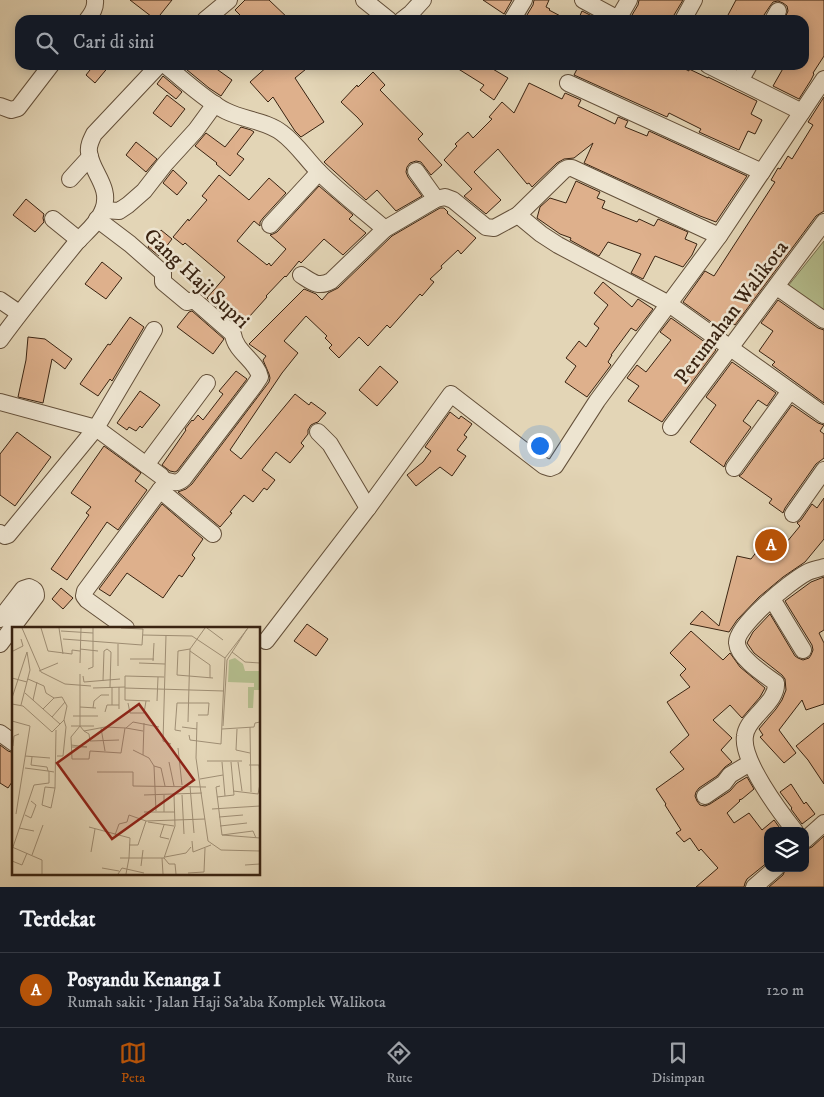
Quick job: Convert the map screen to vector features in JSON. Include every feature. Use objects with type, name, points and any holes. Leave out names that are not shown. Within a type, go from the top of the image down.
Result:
[{"type":"street","points":[[91,15],[96,6],[95,0]]},
{"type":"street","points":[[211,15],[230,0]]},
{"type":"street","points":[[364,0],[383,15]]},
{"type":"street","points":[[410,15],[423,0]]},
{"type":"street","points":[[515,15],[524,0]]},
{"type":"street","points":[[583,0],[611,15]]},
{"type":"street","points":[[621,15],[629,0]]},
{"type":"street","points":[[686,15],[694,0]]},
{"type":"street","points":[[0,106],[11,110],[18,108],[47,70]]},
{"type":"street","points":[[0,340],[100,215],[105,199],[104,191],[90,157],[90,141],[94,134],[154,70]]},
{"type":"street","points":[[171,70],[225,111],[270,126],[281,132],[294,143],[319,172],[385,229]]},
{"type":"street","points":[[718,70],[802,112]]},
{"type":"street","points":[[740,81],[746,70]]},
{"type":"street","points":[[266,641],[368,508],[451,394],[544,466],[550,468],[555,466],[596,401],[718,236],[824,79]]},
{"type":"street","points":[[568,82],[762,172]]},
{"type":"street","points":[[100,215],[119,211],[144,191],[165,164],[196,130],[215,104]]},
{"type":"street","points":[[70,179],[90,157]]},
{"type":"street","points":[[301,276],[321,285],[331,282],[385,229],[436,199],[445,197],[453,200],[486,227],[494,228],[518,215],[568,168],[572,168],[718,236]]},
{"type":"street","points":[[416,171],[436,199]]},
{"type":"street","points":[[270,225],[319,172]]},
{"type":"street","name":"Gang Haji Supri","points":[[100,215],[163,273],[163,282],[187,302],[194,300],[233,334],[236,342],[259,371],[260,377],[254,386],[184,478],[180,482],[162,485]]},
{"type":"street","points":[[518,215],[558,245],[669,304],[824,415]]},
{"type":"street","points":[[53,219],[79,240]]},
{"type":"street","name":"Perumahan Walikota","points":[[671,427],[824,222]]},
{"type":"street","points":[[777,287],[824,320]]},
{"type":"street","points":[[0,300],[19,314]]},
{"type":"street","points":[[0,533],[5,536],[8,535],[96,428],[154,330]]},
{"type":"street","points":[[146,465],[206,383]]},
{"type":"street","points":[[734,468],[790,391]]},
{"type":"street","points":[[0,402],[96,428],[161,476],[162,485],[213,534]]},
{"type":"street","points":[[318,432],[330,444],[368,508]]},
{"type":"street","points":[[793,514],[824,470]]},
{"type":"street","points":[[125,627],[87,600],[84,596],[84,591],[162,485]]},
{"type":"street","points":[[792,827],[779,811],[750,763],[744,742],[747,727],[773,696],[777,687],[776,683],[748,661],[738,650],[736,642],[742,628],[772,599],[806,573],[824,566]]},
{"type":"street","points":[[0,619],[24,589],[29,587],[34,589],[36,596],[13,627]]},
{"type":"street","points":[[772,599],[803,650]]},
{"type":"street","points":[[0,644],[12,628]]},
{"type":"street","points":[[0,733],[12,742]]},
{"type":"street","points":[[705,796],[724,783],[730,775],[750,763]]},
{"type":"street","points":[[809,836],[824,823]]},
{"type":"street","points":[[754,887],[771,872]]},
{"type":"green space","points":[[824,241],[824,312],[788,286]]},
{"type":"building","points":[[130,0],[172,0],[160,15],[150,15]]},
{"type":"building","points":[[245,0],[269,0],[285,15],[240,15],[235,10]]},
{"type":"building","points":[[483,0],[512,0],[504,14]]},
{"type":"building","points":[[534,0],[549,0],[546,7],[558,15],[527,15]]},
{"type":"building","points":[[639,0],[683,0],[674,15],[632,15]]},
{"type":"building","points":[[736,0],[824,0],[824,56],[799,99],[773,86],[782,70],[809,70],[809,15],[786,15],[787,6],[778,1],[773,2],[764,15],[728,15]]},
{"type":"building","points":[[582,11],[590,15],[580,15]]},
{"type":"building","points":[[90,70],[106,70],[95,83],[86,75]]},
{"type":"building","points":[[187,70],[218,70],[232,80],[221,96]]},
{"type":"building","points":[[263,70],[305,70],[295,78],[324,122],[301,137],[273,97],[268,102],[250,82]]},
{"type":"building","points":[[460,70],[494,70],[508,78],[494,100],[480,90],[484,85]]},
{"type":"building","points":[[576,70],[691,70],[757,101],[751,114],[762,120],[755,134],[748,131],[739,150],[699,132],[701,129],[669,113],[667,117],[574,75]]},
{"type":"building","points":[[373,72],[385,85],[380,90],[423,134],[418,139],[442,165],[431,175],[421,162],[410,163],[406,172],[422,196],[396,211],[377,190],[366,200],[324,162],[363,124],[341,102]]},
{"type":"building","points":[[163,76],[182,92],[176,99],[157,84]]},
{"type":"building","points":[[529,83],[562,99],[565,93],[581,100],[578,106],[615,124],[618,117],[628,121],[625,127],[647,136],[649,131],[747,176],[716,222],[584,163],[593,143],[574,158],[564,159],[557,163],[532,187],[529,183],[527,184],[498,149],[474,172],[501,200],[486,214],[464,196],[472,189],[444,160],[457,146],[455,144],[468,132],[473,138],[492,119],[489,117],[502,102],[514,113]]},
{"type":"building","points":[[167,95],[185,109],[171,127],[153,113]]},
{"type":"building","points":[[824,97],[824,211],[816,216],[735,325],[731,322],[724,331],[683,302],[705,271],[714,276],[775,182],[771,180],[778,168],[780,169],[788,156],[792,159],[813,125],[808,122]]},
{"type":"building","points":[[241,127],[254,132],[237,154],[244,159],[230,176],[195,146],[206,133],[225,147]]},
{"type":"building","points":[[136,142],[157,159],[146,172],[126,155]]},
{"type":"building","points":[[173,170],[187,183],[177,195],[163,183]]},
{"type":"building","points":[[219,175],[249,200],[269,178],[286,193],[263,218],[260,226],[254,221],[237,241],[267,265],[269,263],[271,266],[286,249],[270,235],[277,232],[319,186],[353,215],[349,219],[366,233],[343,255],[324,239],[301,263],[299,261],[240,327],[207,298],[225,277],[185,243],[183,245],[173,237],[207,200],[202,196]]},
{"type":"building","points":[[576,181],[600,192],[597,198],[605,201],[602,208],[637,222],[639,219],[654,226],[658,219],[688,232],[685,239],[697,244],[692,255],[683,267],[655,256],[643,279],[631,273],[641,254],[608,242],[599,256],[570,240],[571,238],[560,234],[537,218],[540,207],[550,198],[566,203]]},
{"type":"building","points":[[26,199],[44,214],[44,222],[35,232],[13,215]]},
{"type":"building","points":[[440,208],[444,208],[447,213],[476,238],[461,254],[458,250],[441,266],[442,268],[430,279],[434,282],[422,296],[420,294],[390,328],[387,325],[368,346],[359,337],[339,358],[329,348],[332,345],[325,338],[327,336],[306,316],[284,341],[298,353],[282,373],[230,450],[241,459],[295,394],[309,405],[311,402],[326,413],[318,422],[311,425],[308,434],[301,443],[304,446],[290,463],[276,452],[262,470],[275,480],[267,490],[264,488],[253,502],[244,495],[220,527],[178,492],[192,484],[269,382],[269,374],[263,360],[266,356],[249,344],[304,289],[316,294],[322,300],[328,293],[338,288],[392,236]]},
{"type":"building","points":[[161,230],[172,239],[159,256],[148,247]]},
{"type":"building","points":[[102,262],[122,278],[106,299],[85,284]]},
{"type":"building","points":[[603,282],[632,307],[638,299],[653,309],[636,331],[631,328],[611,355],[608,362],[611,365],[587,397],[565,382],[576,366],[566,358],[579,341],[586,347],[599,328],[594,324],[608,305],[594,293]]},
{"type":"building","points":[[778,300],[818,328],[824,330],[824,403],[772,365],[775,362],[759,351],[773,331],[761,323]]},
{"type":"building","points":[[192,311],[224,339],[213,354],[177,327],[189,312]]},
{"type":"building","points":[[130,317],[144,327],[112,381],[110,379],[98,396],[80,384]]},
{"type":"building","points":[[671,318],[716,350],[662,422],[628,401],[639,386],[627,378],[637,365],[646,372],[671,340],[660,332]]},
{"type":"building","points":[[28,337],[45,339],[72,359],[65,369],[52,359],[43,403],[18,397],[26,360]]},
{"type":"building","points":[[732,362],[776,393],[767,406],[758,400],[743,421],[751,427],[724,467],[690,442],[716,405],[706,397]]},
{"type":"building","points":[[380,366],[398,382],[377,406],[359,390]]},
{"type":"building","points":[[236,371],[247,379],[177,471],[170,471],[162,465],[185,429],[198,415],[203,420],[223,394],[219,391]]},
{"type":"building","points":[[140,391],[160,405],[142,428],[140,426],[136,431],[129,427],[127,430],[117,423]]},
{"type":"building","points":[[792,405],[824,425],[820,431],[824,434],[824,458],[816,464],[783,513],[769,503],[772,499],[739,476]]},
{"type":"building","points":[[450,412],[459,419],[461,416],[472,424],[464,435],[467,437],[457,450],[466,456],[452,476],[440,467],[416,486],[407,475],[423,462],[431,451],[425,447]]},
{"type":"building","points":[[17,432],[51,457],[15,506],[0,495],[0,454]]},
{"type":"building","points":[[104,446],[141,473],[135,481],[147,490],[118,530],[107,522],[67,580],[51,569],[89,515],[86,513],[91,507],[71,493]]},
{"type":"building","points":[[824,498],[824,539],[805,562],[759,597],[737,620],[729,632],[690,624],[702,611],[719,626],[737,556],[751,559],[772,532],[786,543],[800,526],[797,523],[812,504],[817,508]]},
{"type":"building","points":[[162,504],[203,539],[192,555],[195,558],[182,577],[179,575],[163,598],[127,573],[110,596],[99,589]]},
{"type":"building","points":[[824,577],[824,630],[819,633],[824,643],[824,704],[806,710],[802,700],[779,730],[796,753],[784,763],[760,737],[763,735],[759,729],[782,700],[786,690],[785,679],[754,653],[747,643],[753,632],[770,614],[795,656],[803,660],[809,658],[813,650],[812,645],[785,601],[811,582]]},
{"type":"building","points":[[61,588],[73,598],[63,609],[52,599]]},
{"type":"building","points":[[307,624],[328,639],[316,656],[294,641]]},
{"type":"building","points":[[691,631],[723,660],[730,653],[740,667],[765,688],[760,697],[742,718],[730,705],[713,720],[732,738],[721,750],[732,762],[717,776],[699,788],[695,796],[700,805],[705,806],[730,791],[737,783],[747,777],[754,789],[739,800],[727,813],[734,823],[749,813],[762,830],[764,828],[764,865],[747,879],[744,887],[696,887],[718,868],[701,849],[699,851],[690,838],[684,842],[676,833],[681,830],[656,789],[684,769],[670,752],[689,735],[667,702],[690,687],[680,675],[686,669],[670,653]]},
{"type":"building","points":[[824,723],[824,784],[796,746]]},
{"type":"building","points":[[0,745],[12,752],[12,782],[8,788],[0,783]]},
{"type":"building","points":[[791,784],[804,804],[806,802],[815,814],[802,824],[780,792]]},
{"type":"building","points":[[774,820],[779,827],[766,827]]},
{"type":"building","points":[[824,836],[824,887],[769,887],[784,872],[809,872],[809,848]]},
{"type":"place","name":"Posyandu Kenanga I","points":[[771,545]]}]
